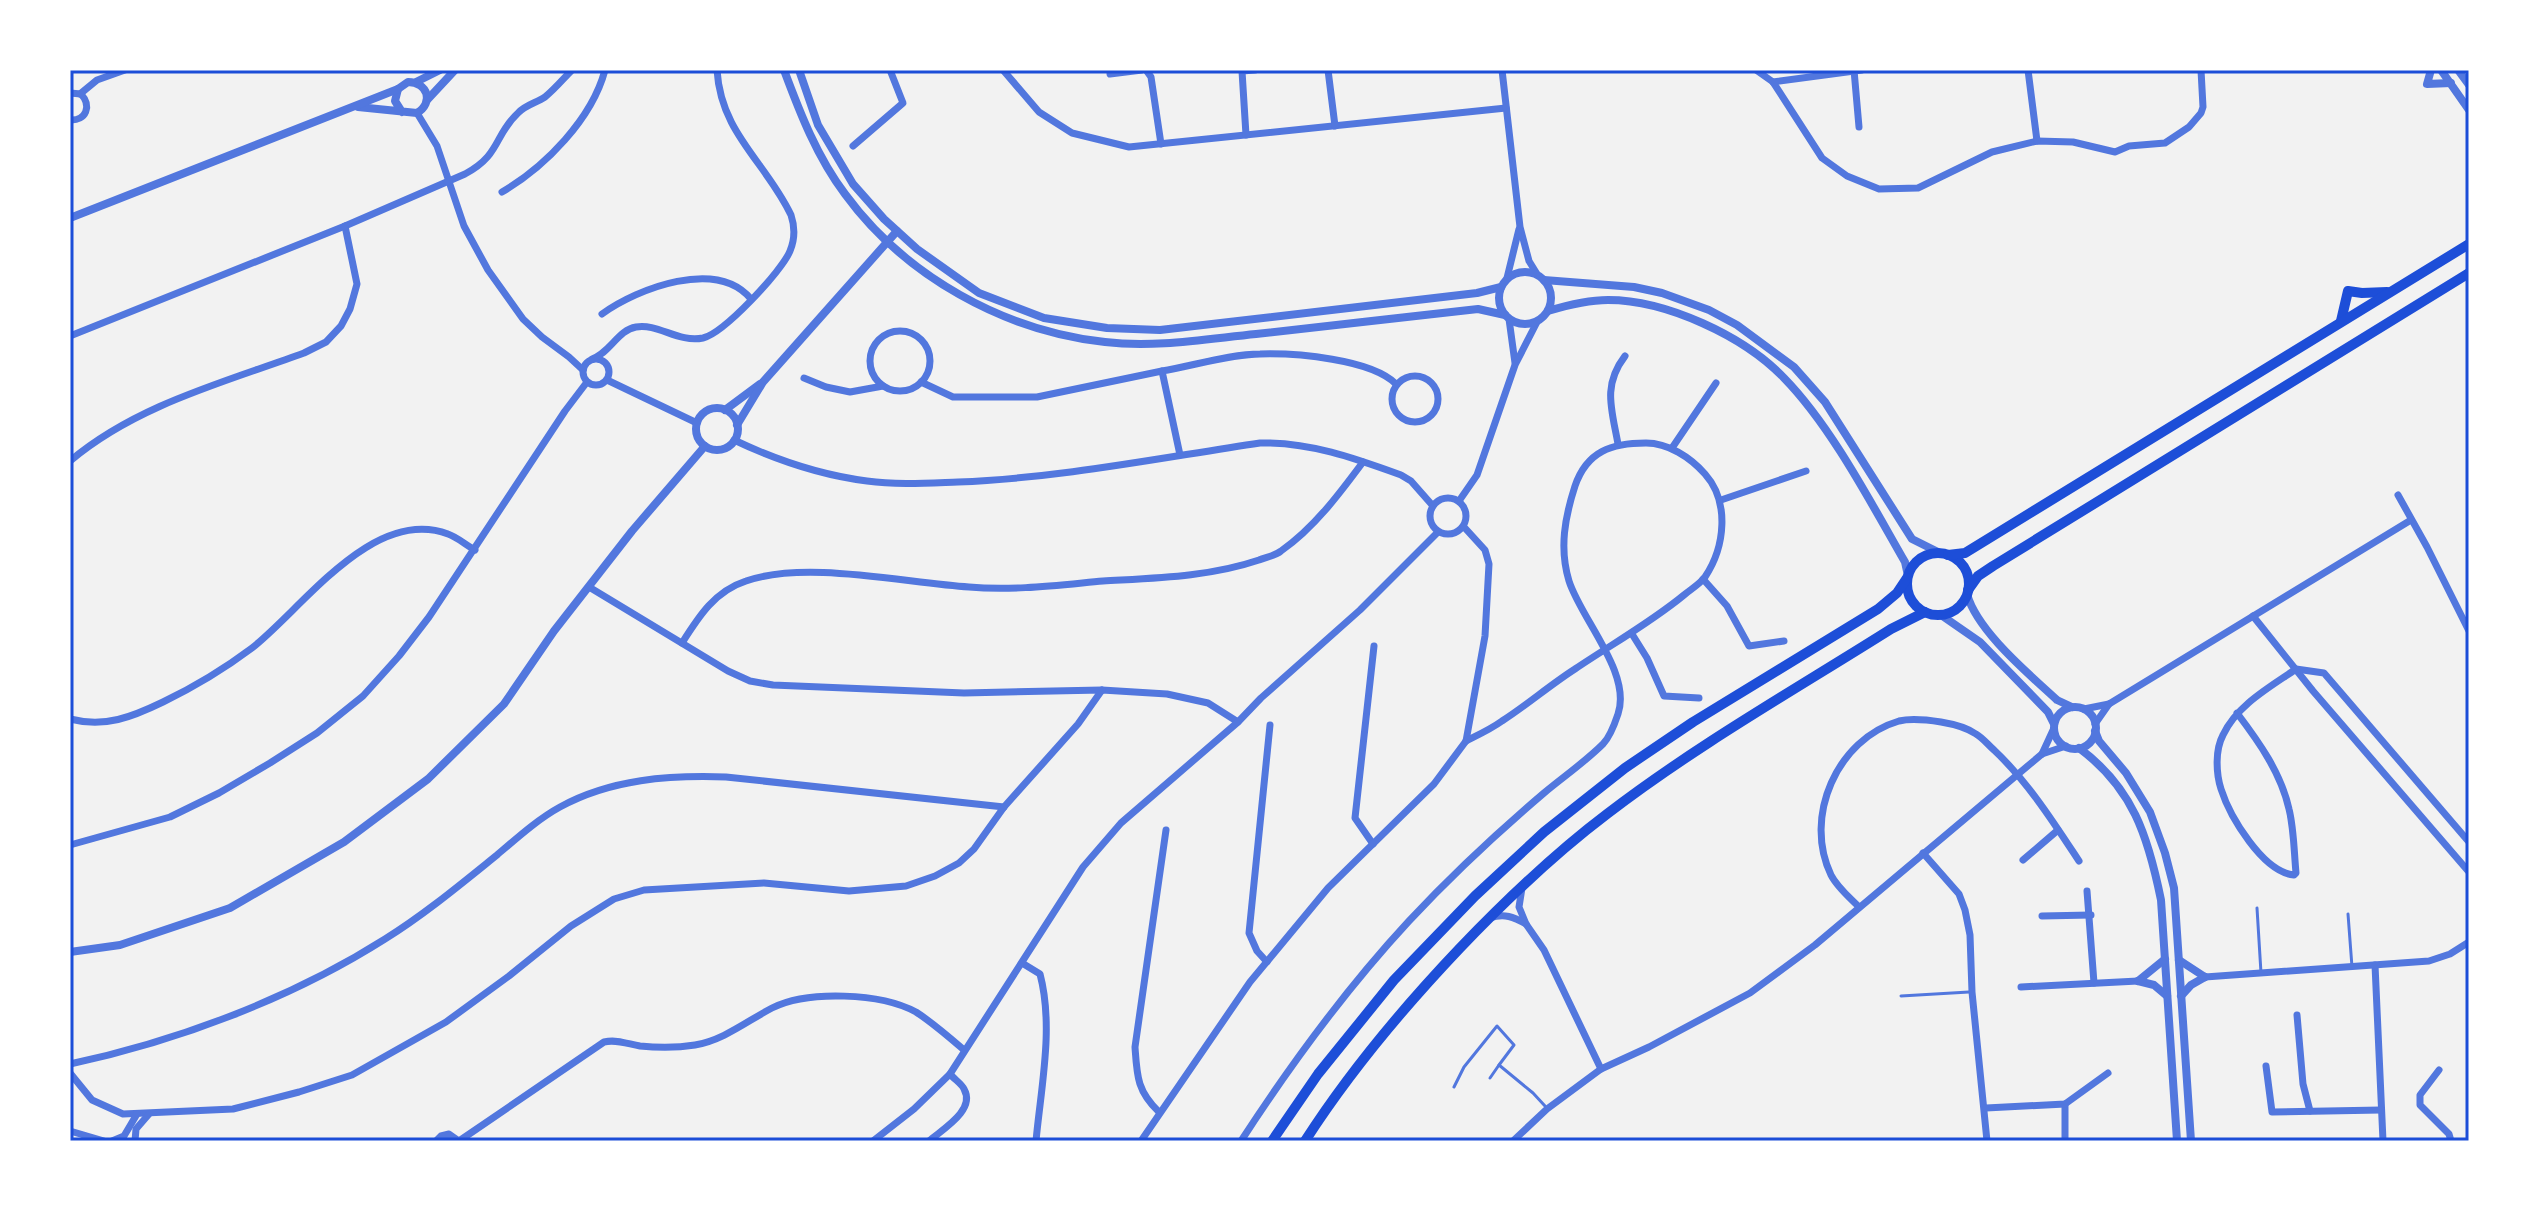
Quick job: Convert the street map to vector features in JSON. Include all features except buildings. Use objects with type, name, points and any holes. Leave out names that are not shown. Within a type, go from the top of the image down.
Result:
[{"type":"main road","points":[[1272,1141],[1318,1074],[1394,980],[1475,896],[1544,832],[1613,776],[1878,609],[1897,593],[1918,560],[1925,556],[1965,553],[2469,244]]},
{"type":"main road","points":[[1908,577],[1910,597],[1925,612],[1941,615],[1959,606],[1978,576],[1993,566],[2469,273]]},
{"type":"main road","points":[[2341,321],[2348,291],[2389,292]]},
{"type":"main road","points":[[1944,554],[1965,569],[1968,592]]},
{"type":"main road","points":[[1305,1141],[1379,1038],[1413,997],[1562,849],[1683,760],[1891,629],[1925,612]]},
{"type":"street","points":[[80,94],[97,80],[125,70]]},
{"type":"street","points":[[70,218],[440,70]]},
{"type":"street","points":[[355,106],[417,113],[455,70]]},
{"type":"street","points":[[70,336],[449,182],[482,164],[492,154],[515,115],[545,97],[572,70]]},
{"type":"street","points":[[502,192],[530,174],[559,147],[587,107],[605,70]]},
{"type":"street","points":[[583,370],[625,332],[637,327],[681,338],[707,337],[724,327],[788,256],[794,229],[788,208],[730,122],[721,98],[717,70]]},
{"type":"street","points":[[784,70],[807,130],[843,192],[873,230],[973,303],[1039,330],[1104,342],[1158,344],[1478,309],[1523,324],[1537,322]]},
{"type":"street","points":[[799,70],[818,125],[853,184],[897,231],[979,293],[1044,318],[1120,329],[1160,330],[1477,293],[1501,287]]},
{"type":"street","points":[[853,146],[903,103],[890,70]]},
{"type":"street","points":[[1003,70],[1039,112],[1072,133],[1129,147],[1506,108]]},
{"type":"street","points":[[1110,74],[1144,70],[1151,77],[1161,144]]},
{"type":"street","points":[[1246,135],[1242,71],[1255,70]]},
{"type":"street","points":[[1328,70],[1335,126]]},
{"type":"street","points":[[1502,70],[1520,227],[1529,261],[1551,295],[1548,311]]},
{"type":"street","points":[[1756,70],[1773,82],[1822,158],[1847,176],[1879,189],[1918,188],[1992,152],[2037,141],[2073,142],[2115,152],[2129,146],[2165,143],[2193,124],[2203,107],[2201,70]]},
{"type":"street","points":[[1854,70],[1859,127]]},
{"type":"street","points":[[1773,82],[1862,70]]},
{"type":"street","points":[[2028,70],[2037,141]]},
{"type":"street","points":[[2431,70],[2427,84],[2451,83]]},
{"type":"street","points":[[2441,70],[2469,110]]},
{"type":"street","points":[[2461,71],[2469,85]]},
{"type":"street","points":[[416,82],[424,88],[427,100]]},
{"type":"street","points":[[398,89],[395,101],[402,112]]},
{"type":"street","points":[[70,93],[80,94],[88,107],[80,119],[70,120]]},
{"type":"street","points":[[417,113],[437,146],[464,226],[504,294],[542,337],[583,370],[587,382],[597,386],[607,380],[614,344]]},
{"type":"street","points":[[70,461],[116,427],[150,411],[326,342],[341,326],[357,284],[345,226]]},
{"type":"street","points":[[1515,365],[1507,317],[1499,302],[1520,227]]},
{"type":"street","points":[[737,425],[733,416],[725,410],[710,409],[702,414],[697,423],[697,436],[705,446],[714,449],[724,448],[734,440],[737,425],[763,382],[897,231]]},
{"type":"street","points":[[1507,278],[1524,271],[1540,277],[1634,287],[1662,293],[1709,310],[1737,325],[1794,367],[1815,390],[1912,539],[1944,554]]},
{"type":"street","points":[[602,314],[636,295],[672,282],[689,280],[726,282],[751,299]]},
{"type":"street","points":[[1459,501],[1477,475],[1515,365],[1537,322],[1548,311],[1572,304],[1610,300],[1658,308],[1701,323],[1728,337],[1783,376],[1815,413],[1898,549],[1908,577]]},
{"type":"street","points":[[804,378],[850,392],[883,386],[902,391],[921,382],[929,368],[929,355],[917,336],[894,331],[875,344],[870,367],[883,386]]},
{"type":"street","points":[[921,382],[953,397],[1037,397],[1258,354],[1334,359],[1386,374],[1396,384]]},
{"type":"street","points":[[1618,444],[1609,393],[1616,368],[1625,356]]},
{"type":"street","points":[[569,357],[603,360],[609,368]]},
{"type":"street","points":[[1162,371],[1180,455]]},
{"type":"street","points":[[1412,375],[1429,380],[1437,394],[1435,410],[1421,421],[1403,419],[1392,403],[1396,384],[1412,375]]},
{"type":"street","points":[[607,380],[697,423]]},
{"type":"street","points":[[70,845],[170,817],[270,763],[317,733],[363,696],[429,617],[587,382]]},
{"type":"street","points":[[725,410],[763,382]]},
{"type":"street","points":[[1672,448],[1716,383]]},
{"type":"street","points":[[734,440],[812,470],[866,481],[902,484],[1046,477],[1260,443],[1289,442],[1401,475],[1411,481],[1433,506]]},
{"type":"street","points":[[1141,1141],[1267,962],[1328,888],[1434,784],[1466,741],[1499,724],[1568,673],[1604,651],[1632,634],[1703,579],[1716,556],[1721,500],[1705,473],[1672,448],[1651,443],[1618,444],[1598,453],[1586,464],[1577,480],[1565,520],[1569,582],[1604,651],[1620,683],[1620,710],[1606,742],[1470,861],[1366,967],[1293,1064],[1241,1141]]},
{"type":"street","points":[[70,952],[120,945],[230,908],[344,842],[428,779],[504,704],[554,631],[632,531],[705,446]]},
{"type":"street","points":[[682,643],[709,604],[743,581],[771,573],[827,573],[973,588],[1149,578],[1232,569],[1280,553],[1338,496],[1363,462]]},
{"type":"street","points":[[1721,500],[1806,471]]},
{"type":"street","points":[[2398,495],[2469,631]]},
{"type":"street","points":[[1448,498],[1459,501],[1466,510],[1464,527],[1455,534],[1438,532],[1430,517],[1433,506],[1448,498]]},
{"type":"street","points":[[1968,592],[1971,610],[1990,633],[2057,700],[2084,709],[2109,704],[2411,520]]},
{"type":"street","points":[[1464,527],[1485,550],[1489,564],[1485,636],[1466,741]]},
{"type":"street","points":[[70,719],[88,724],[115,721],[146,711],[197,685],[253,647],[354,555],[376,542],[401,532],[427,530],[449,534],[475,550]]},
{"type":"street","points":[[873,1141],[914,1109],[950,1074],[1083,867],[1121,823],[1238,722],[1360,610],[1438,532]]},
{"type":"street","points":[[1703,579],[1727,606],[1749,646],[1784,641]]},
{"type":"street","points":[[589,587],[728,671],[750,681],[773,685],[964,693],[1102,690],[1167,694],[1208,703],[1238,722]]},
{"type":"street","points":[[1941,615],[1980,642],[2048,712],[2056,737],[2066,746]]},
{"type":"street","points":[[2253,616],[2469,872]]},
{"type":"street","points":[[1632,634],[1664,696],[1699,698]]},
{"type":"street","points":[[1373,844],[1355,818],[1374,646]]},
{"type":"street","points":[[2237,713],[2265,751],[2290,810],[2296,873],[2278,871],[2265,862],[2233,816],[2221,788],[2218,749],[2221,737],[2237,713],[2296,669],[2324,673],[2469,842]]},
{"type":"street","points":[[70,1073],[92,1100],[123,1114],[233,1109],[352,1075],[446,1022],[571,926],[614,899],[644,890],[764,883],[849,891],[906,886],[935,876],[959,863],[974,849],[1004,807],[1078,724],[1102,690]]},
{"type":"street","points":[[2079,748],[2090,742],[2109,704]]},
{"type":"street","points":[[2042,754],[2060,713],[2072,707]]},
{"type":"street","points":[[2084,709],[2089,713],[2099,741],[2126,773],[2150,812],[2174,888],[2191,1141]]},
{"type":"street","points":[[1859,907],[1830,873],[1822,842],[1822,808],[1826,792],[1845,759],[1876,730],[1902,720],[1953,724],[1976,734],[2018,775],[2079,861]]},
{"type":"street","points":[[1267,962],[1257,951],[1249,933],[1270,725]]},
{"type":"street","points":[[1513,1141],[1547,1109],[1601,1069],[1750,993],[1815,945],[2042,754],[2066,746],[2079,748],[2109,773],[2144,833],[2161,900],[2177,1141]]},
{"type":"street","points":[[70,1064],[130,1051],[305,983],[385,939],[560,807],[615,785],[686,775],[747,778],[1004,807]]},
{"type":"street","points":[[1159,1112],[1149,1103],[1137,1083],[1135,1047],[1166,830]]},
{"type":"street","points":[[2023,860],[2058,830]]},
{"type":"street","points":[[1923,853],[1959,894],[1965,910],[1970,935],[1972,992],[1987,1141]]},
{"type":"street","points":[[1522,886],[1518,900],[1526,924],[1544,950],[1601,1069]]},
{"type":"street","points":[[2087,891],[2094,983]]},
{"type":"street","points":[[2042,916],[2091,915]]},
{"type":"street","points":[[1490,918],[1511,916],[1526,924]]},
{"type":"street","points":[[2181,996],[2191,985],[2205,977],[2429,961],[2450,954],[2469,942]]},
{"type":"street","points":[[2138,981],[2165,959]]},
{"type":"street","points":[[2179,960],[2205,977]]},
{"type":"street","points":[[1022,963],[1040,974],[1046,995],[1047,1018],[1036,1141]]},
{"type":"street","points":[[2375,965],[2383,1141]]},
{"type":"street","points":[[2021,987],[2138,981],[2154,985],[2167,996]]},
{"type":"street","points":[[436,1141],[449,1134],[459,1141],[604,1042],[612,1040],[637,1046],[671,1048],[699,1045],[794,999],[866,998],[892,1002],[915,1012],[964,1050]]},
{"type":"street","points":[[2297,1015],[2303,1084],[2310,1111]]},
{"type":"street","points":[[2266,1066],[2272,1112],[2381,1110]]},
{"type":"street","points":[[2439,1070],[2420,1095],[2420,1105],[2449,1134],[2451,1141]]},
{"type":"street","points":[[1986,1108],[2065,1104],[2108,1073]]},
{"type":"street","points":[[929,1141],[963,1112],[968,1102],[964,1089],[950,1074]]},
{"type":"street","points":[[2065,1104],[2065,1141]]},
{"type":"street","points":[[112,1141],[124,1136],[137,1114]]},
{"type":"street","points":[[135,1141],[136,1129],[149,1114]]},
{"type":"street","points":[[70,1131],[104,1141]]},
{"type":"lane","points":[[2257,908],[2261,973]]},
{"type":"lane","points":[[2348,914],[2352,967]]},
{"type":"lane","points":[[1901,996],[1972,992]]},
{"type":"lane","points":[[1454,1087],[1464,1067],[1497,1026],[1514,1045],[1490,1078]]},
{"type":"lane","points":[[1499,1065],[1547,1109]]}]
